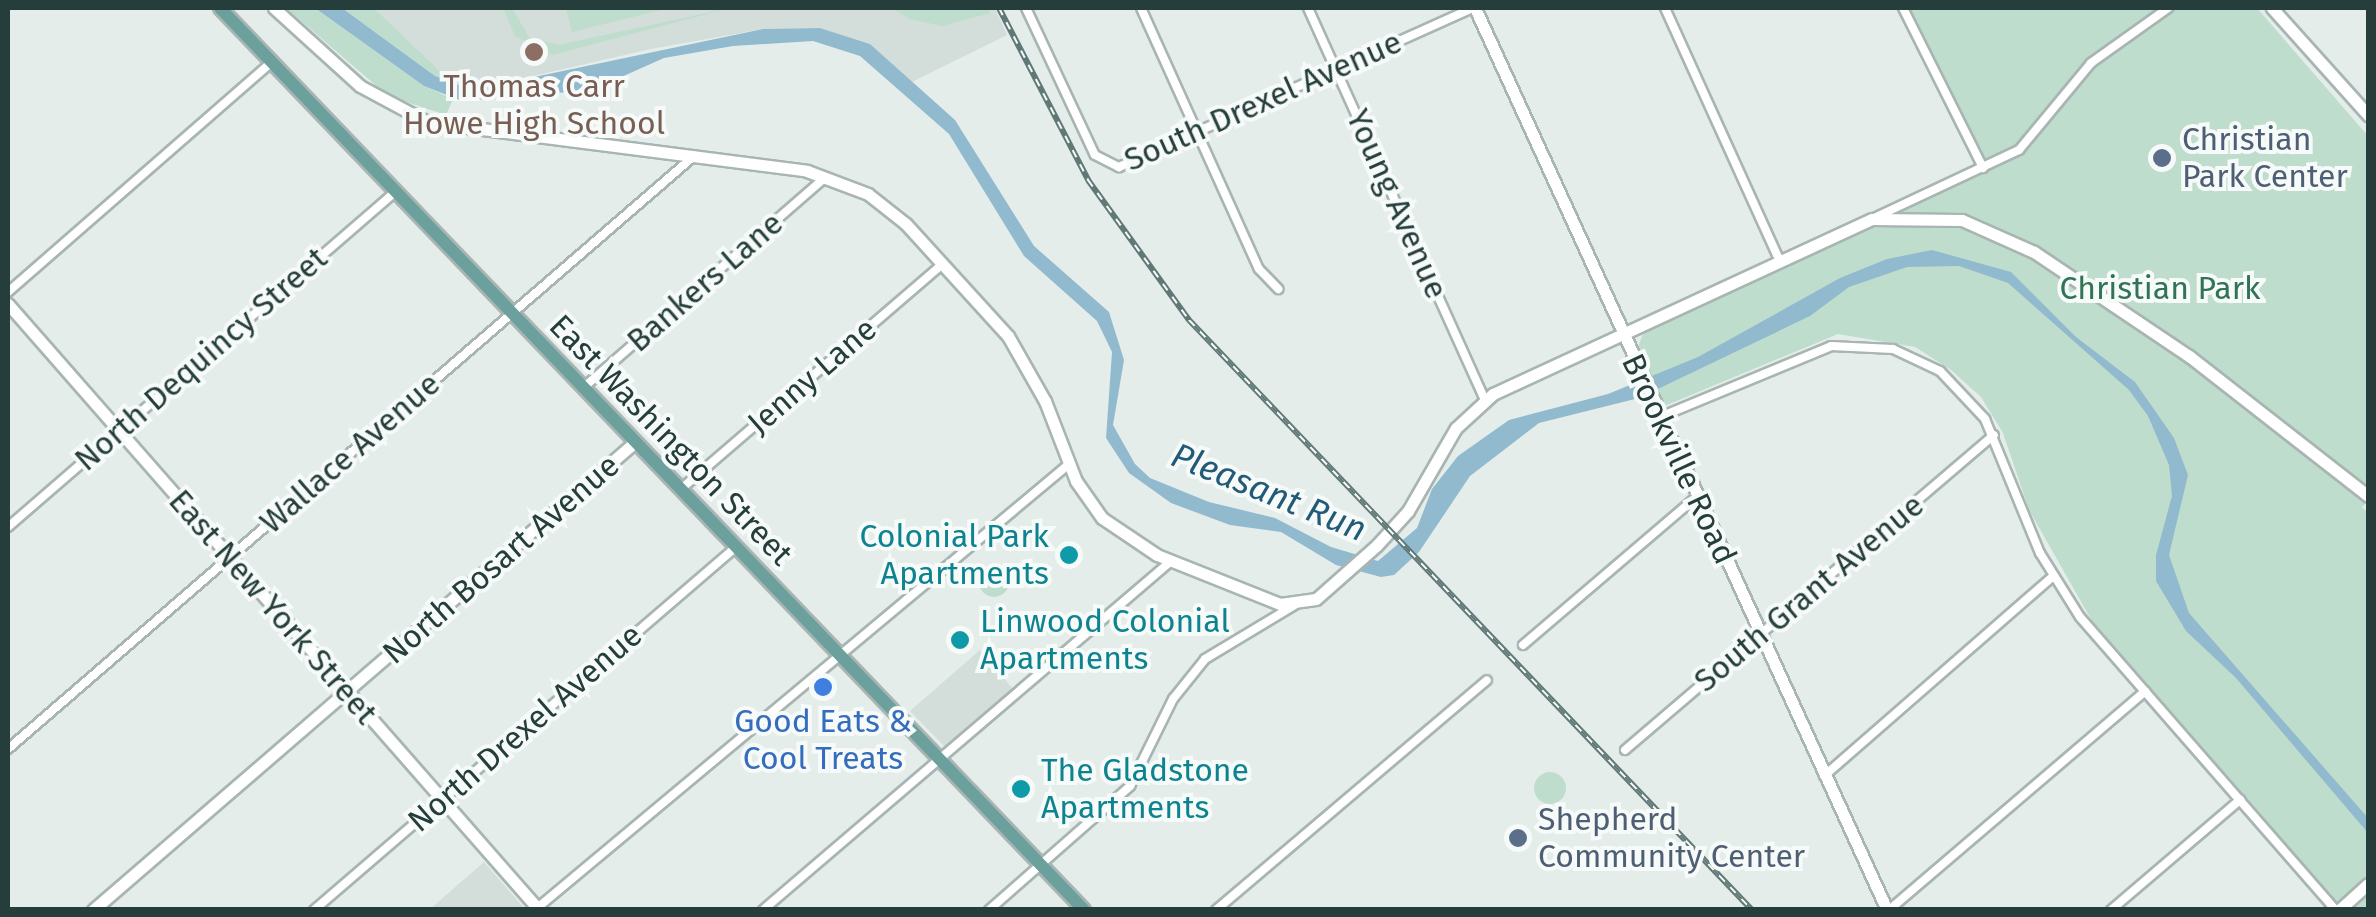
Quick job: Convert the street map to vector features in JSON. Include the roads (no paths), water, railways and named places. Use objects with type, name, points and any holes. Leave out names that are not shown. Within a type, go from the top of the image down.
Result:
[{"type":"main road","name":"East Washington Street","points":[[220,8],[1084,910]]},
{"type":"street","points":[[274,8],[360,86],[422,120],[828,176],[886,206],[943,264],[1020,354],[1068,465],[1102,518],[1131,542],[1171,561],[1260,598],[1295,605]]},
{"type":"street","name":"South Drexel Avenue","points":[[1026,8],[1102,161],[1126,166],[1474,8]]},
{"type":"street","points":[[1141,8],[1260,269],[1278,289]]},
{"type":"street","name":"Young Avenue","points":[[1308,8],[1485,400]]},
{"type":"street","name":"Brookville Road","points":[[1474,8],[1888,910]]},
{"type":"street","points":[[1665,8],[1780,262]]},
{"type":"street","points":[[1903,8],[1983,168]]},
{"type":"street","points":[[989,910],[1130,786],[1173,699],[1200,664],[1295,605],[1316,598],[1377,545],[1448,438],[1485,400],[2026,145],[2090,63],[2168,8]]},
{"type":"street","points":[[2272,8],[2367,110]]},
{"type":"street","points":[[8,292],[272,62]]},
{"type":"street","name":"Wallace Avenue","points":[[8,749],[694,156]]},
{"type":"street","name":"Bankers Lane","points":[[583,388],[828,176]]},
{"type":"street","name":"North Dequincy Street","points":[[8,527],[395,192]]},
{"type":"street","points":[[1872,219],[1962,220],[2034,252],[2189,356],[2368,496]]},
{"type":"street","name":"Jenny Lane","points":[[681,489],[943,264]]},
{"type":"street","name":"East New York Street","points":[[8,304],[537,909]]},
{"type":"street","points":[[1660,418],[1803,354],[1858,344],[1905,353],[1940,371],[1967,394],[1994,435],[2053,576],[2145,691],[2337,910],[2368,884]]},
{"type":"street","name":"South Grant Avenue","points":[[1625,750],[1994,435]]},
{"type":"street","name":"North Bosart Avenue","points":[[93,910],[636,442]]},
{"type":"street","points":[[537,909],[827,660],[841,656],[1068,465]]},
{"type":"street","points":[[1523,645],[1696,497]]},
{"type":"street","name":"North Drexel Avenue","points":[[314,910],[736,547]]},
{"type":"street","points":[[763,910],[1171,561]]},
{"type":"street","points":[[1824,776],[2053,576]]},
{"type":"street","points":[[1216,910],[1487,680]]},
{"type":"street","points":[[1888,910],[2145,691]]},
{"type":"street","points":[[2111,910],[2240,800]]},
{"type":"water","name":"Pleasant Run","points":[[315,8],[342,8],[435,76],[472,90],[763,29],[820,28],[870,44],[955,120],[1034,246],[1109,312],[1124,360],[1113,425],[1135,464],[1150,478],[1209,502],[1275,518],[1331,547],[1378,561],[1417,528],[1432,489],[1458,456],[1509,420],[1608,394],[1698,357],[1840,278],[1887,259],[1932,250],[2011,272],[2076,337],[2135,382],[2174,438],[2188,475],[2169,555],[2189,613],[2368,818],[2368,833],[2236,678],[2186,631],[2156,581],[2156,555],[2172,496],[2169,465],[2148,416],[2129,390],[2008,283],[1959,266],[1907,267],[1849,287],[1810,316],[1639,398],[1539,423],[1470,476],[1419,552],[1394,575],[1381,577],[1336,565],[1281,532],[1230,525],[1171,503],[1129,473],[1106,438],[1112,352],[1097,321],[1024,256],[949,134],[860,56],[813,41],[733,46],[664,58],[592,90],[462,101],[424,86]]},
{"type":"railway","points":[[999,8],[1088,180],[1189,320],[1752,910]]},
{"type":"place","name":"Thomas Carr Howe High School","points":[[534,52]]},
{"type":"place","name":"Christian Park Center","points":[[2162,158]]},
{"type":"place","name":"Colonial Park Apartments","points":[[1069,555]]},
{"type":"place","name":"Linwood Colonial Apartments","points":[[960,640]]},
{"type":"place","name":"Good Eats & Cool Treats","points":[[823,687]]},
{"type":"place","name":"The Gladstone Apartments","points":[[1021,789]]},
{"type":"place","name":"Shepherd Community Center","points":[[1518,838]]},
{"type":"park label","name":"Christian Park","points":[[2160,288]]}]
